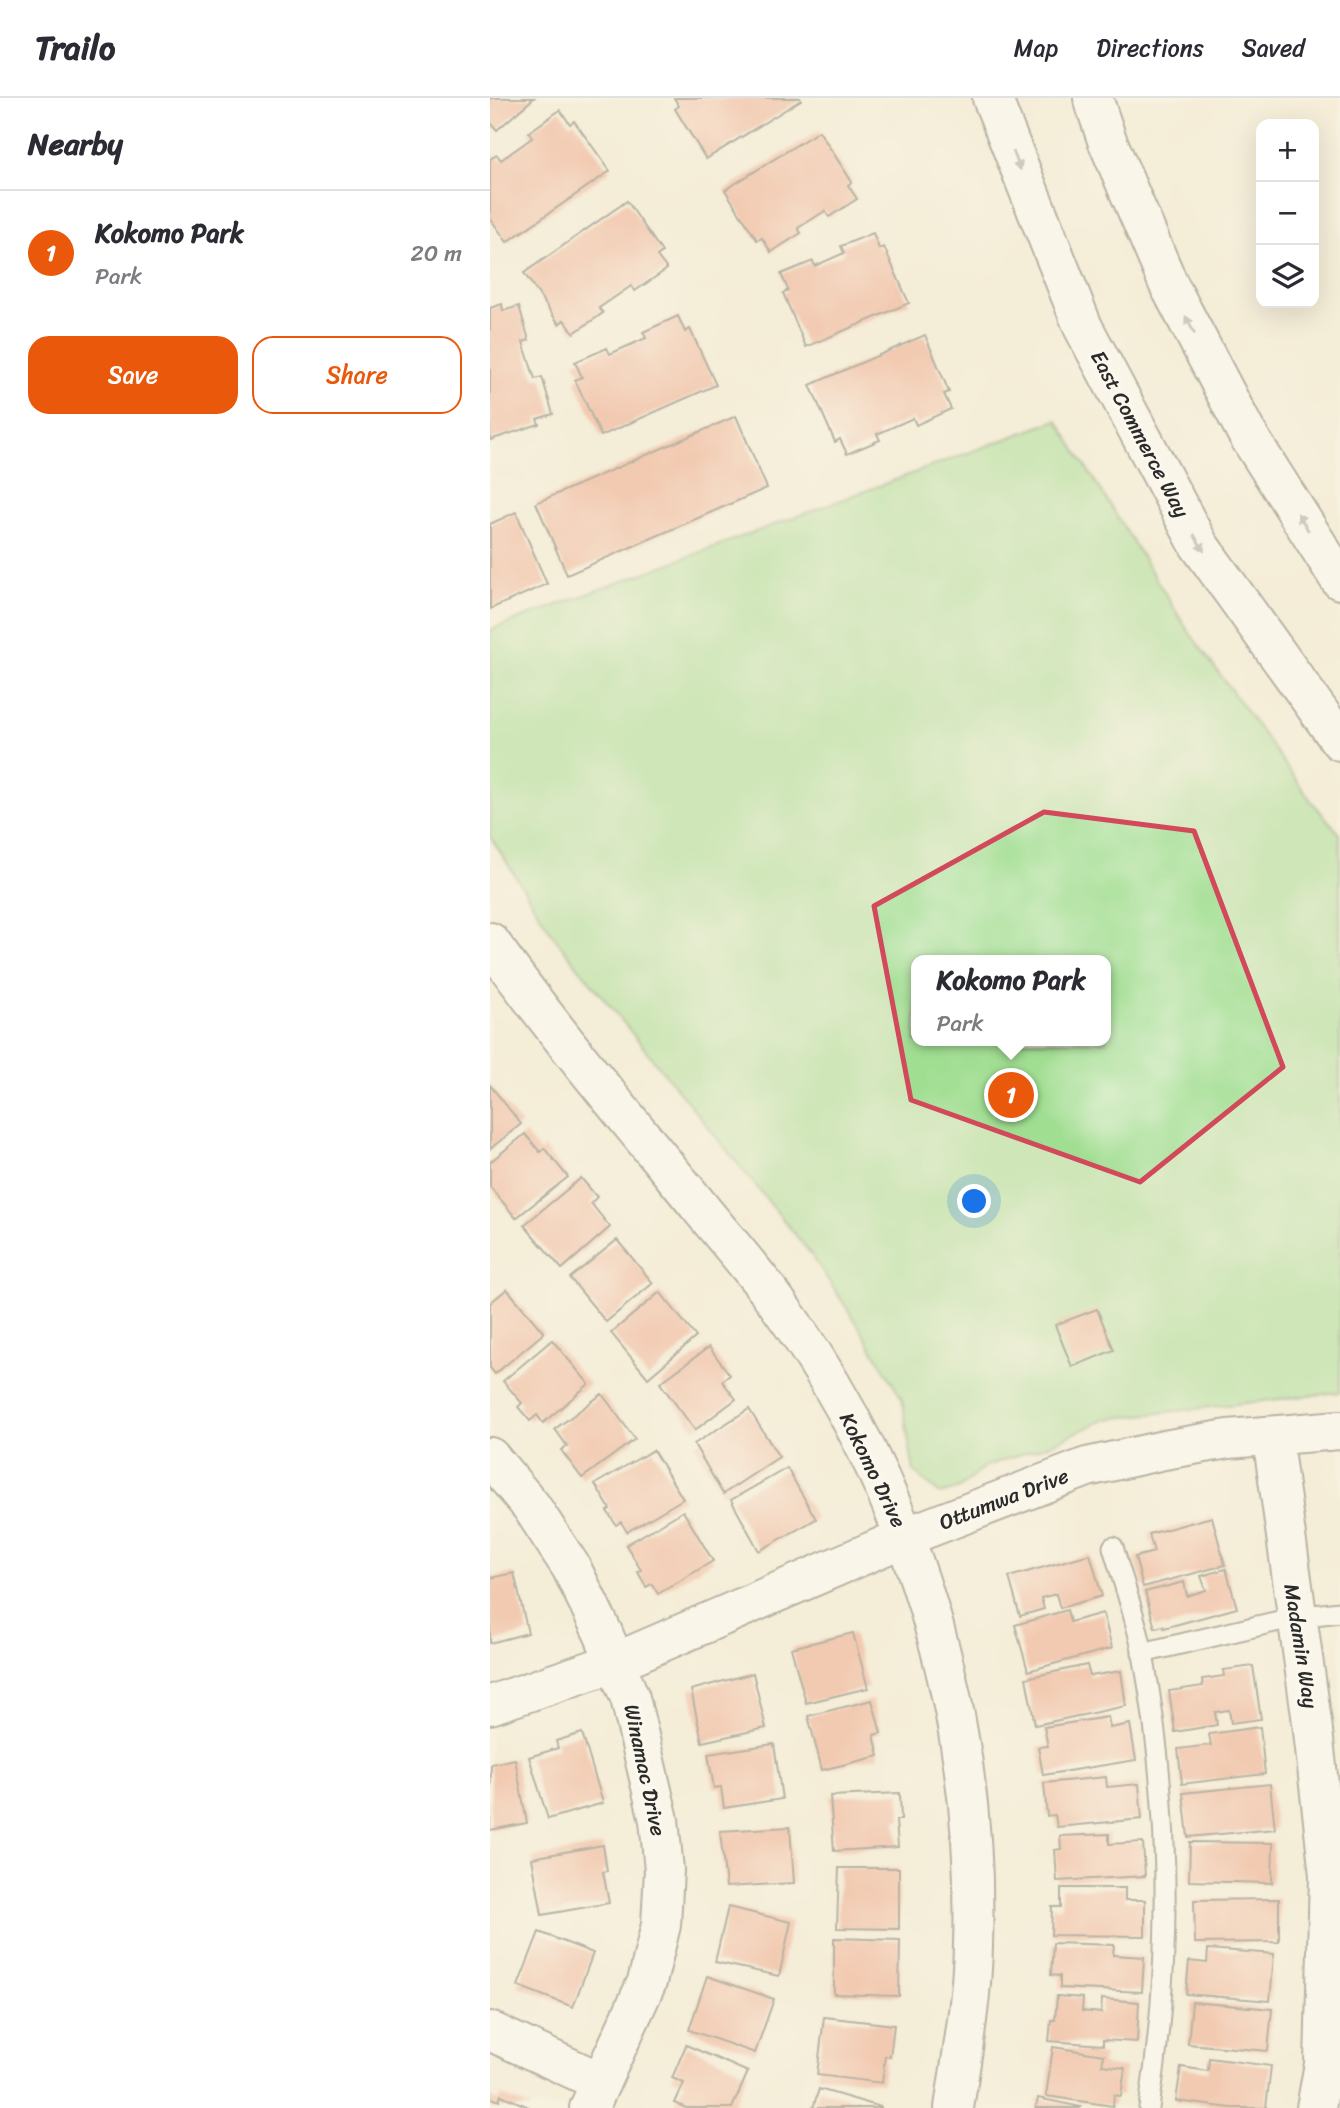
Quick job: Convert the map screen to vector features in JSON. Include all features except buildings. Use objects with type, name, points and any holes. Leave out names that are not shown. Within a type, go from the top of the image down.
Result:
[{"type":"street","name":"East Commerce Way","points":[[992,98],[1083,327],[1199,545],[1340,741]]},
{"type":"street","points":[[1093,98],[1107,140],[1168,283],[1246,432],[1340,580]]},
{"type":"street","name":"Kokomo Drive","points":[[490,942],[541,1013],[780,1307],[815,1359],[864,1446],[905,1537],[929,1607],[948,1678],[967,1787],[974,1873],[973,1947],[968,2020],[954,2108]]},
{"type":"street","name":"Ottumwa Drive","points":[[490,1705],[616,1662],[905,1537],[1087,1467],[1228,1439],[1340,1430]]},
{"type":"street","name":"Madamin Way","points":[[1272,1436],[1296,1617],[1330,1786],[1329,1875],[1334,1935],[1324,2064],[1325,2097]]},
{"type":"street","name":"Winamac Drive","points":[[490,1457],[531,1506],[571,1567],[616,1662],[630,1698],[659,1820],[664,1870],[661,1925],[647,1982],[595,2095]]},
{"type":"street","points":[[490,2031],[595,2095]]},
{"type":"lane","points":[[1114,1547],[1142,1653],[1163,1800],[1167,1921],[1159,2043],[1149,2108]]},
{"type":"lane","points":[[1142,1653],[1296,1617],[1340,1612]]},
{"type":"highlighted area","points":[[1044,812],[1194,831],[1283,1067],[1140,1182],[911,1100],[874,906]]},
{"type":"green space","points":[[1057,420],[1187,629],[1312,802],[1340,834],[1340,1392],[1106,1419],[1051,1444],[984,1467],[960,1488],[940,1494],[914,1472],[902,1399],[811,1254],[554,937],[490,836],[490,630]]},
{"type":"place","name":"Kokomo Park","points":[[1011,1095]]}]
